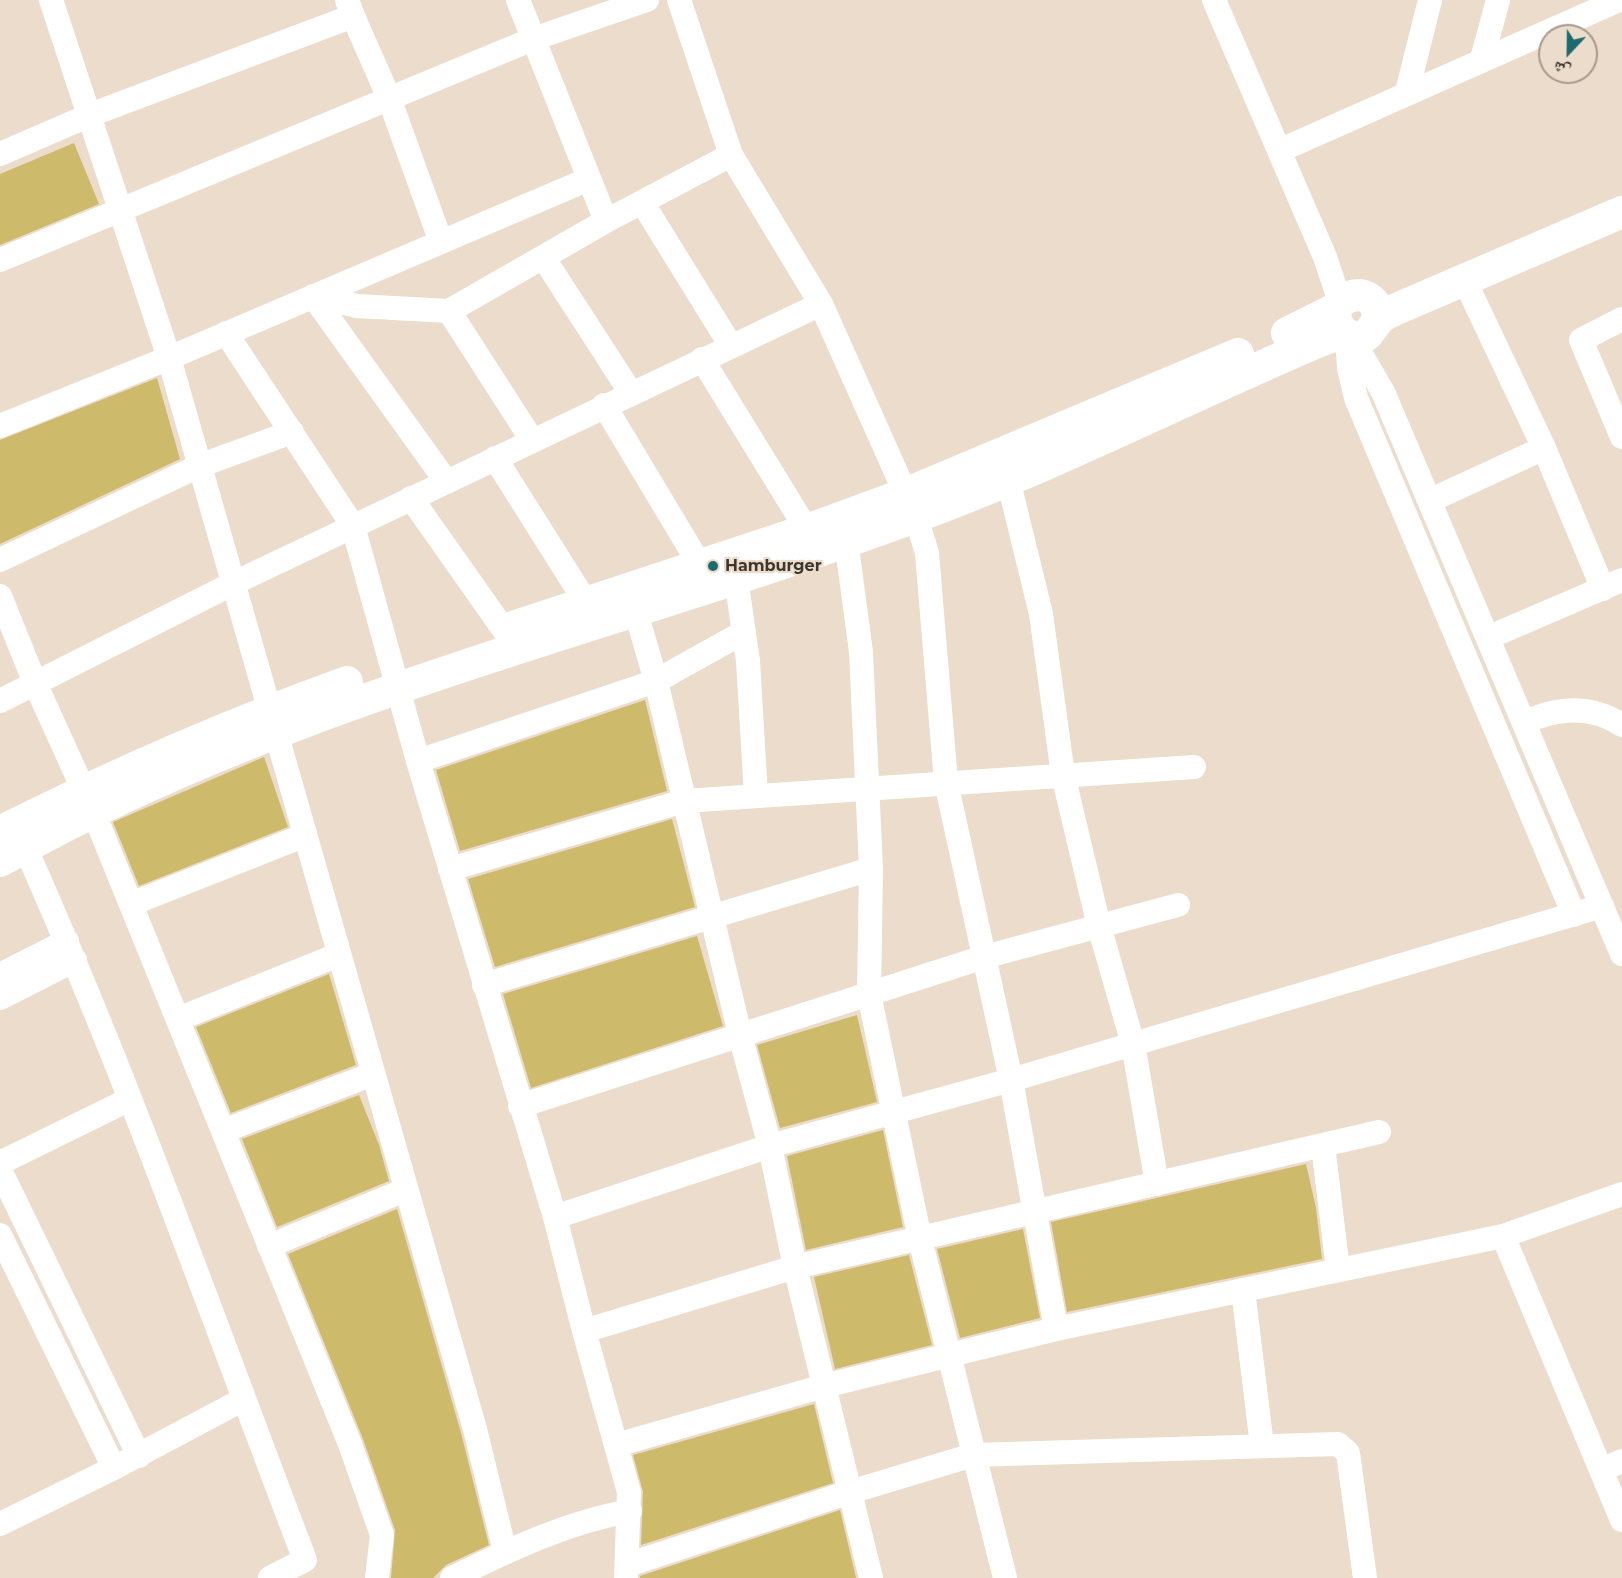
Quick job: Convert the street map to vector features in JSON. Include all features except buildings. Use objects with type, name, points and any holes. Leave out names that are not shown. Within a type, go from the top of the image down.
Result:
[{"type":"main road","points":[[1355,317],[1404,288],[1622,194]]},
{"type":"main road","points":[[394,677],[504,630],[587,604],[633,600],[700,565],[807,530],[1008,479],[1216,375],[1310,323],[1355,317],[1464,279],[1622,212]]},
{"type":"main road","points":[[8,847],[157,756],[271,722],[394,677],[633,600],[736,578],[846,540],[911,505],[1216,375]]},
{"type":"street","points":[[51,0],[169,358],[303,836],[475,1429],[506,1552]]},
{"type":"street","points":[[518,0],[606,221]]},
{"type":"street","points":[[0,260],[533,39],[603,7],[647,0]]},
{"type":"street","points":[[679,0],[731,155],[821,303],[911,505],[927,553],[946,782],[1011,1080],[1033,1213],[1056,1329]]},
{"type":"street","points":[[1214,0],[1325,257],[1388,376],[1442,495],[1622,921]]},
{"type":"street","points":[[1228,0],[1338,257],[1362,352],[1388,403],[1622,954]]},
{"type":"street","points":[[1407,92],[1430,0]]},
{"type":"street","points":[[1482,59],[1498,0]]},
{"type":"street","points":[[1290,146],[1407,92],[1619,0]]},
{"type":"street","points":[[0,154],[350,8],[389,98],[441,242]]},
{"type":"street","points":[[313,296],[357,306],[449,311],[606,221],[731,155]]},
{"type":"street","points":[[0,426],[169,358],[589,179]]},
{"type":"street","points":[[642,202],[731,346]]},
{"type":"street","points":[[543,257],[631,393]]},
{"type":"street","points":[[1464,279],[1544,448],[1612,584],[1501,632]]},
{"type":"street","points":[[313,296],[446,481]]},
{"type":"street","points":[[0,701],[232,584],[821,303]]},
{"type":"street","points":[[449,311],[532,440]]},
{"type":"street","points":[[1355,317],[1348,368],[1356,398],[1574,915]]},
{"type":"street","points":[[1622,319],[1581,340],[1622,437]]},
{"type":"street","points":[[226,333],[353,526],[418,761],[555,1217],[629,1491],[627,1571],[850,1492],[974,1455],[1338,1443],[1348,1453],[1365,1578]]},
{"type":"street","points":[[702,359],[807,530]]},
{"type":"street","points":[[604,405],[700,565]]},
{"type":"street","points":[[0,560],[199,466],[292,432]]},
{"type":"street","points":[[1442,495],[1544,448]]},
{"type":"street","points":[[495,458],[587,604]]},
{"type":"street","points":[[1008,479],[1041,614],[1064,775],[1099,926],[1133,1044],[1157,1184]]},
{"type":"street","points":[[411,498],[504,630]]},
{"type":"street","points":[[846,540],[861,652],[871,869],[869,994],[920,1239],[1005,1578]]},
{"type":"street","points":[[736,578],[744,632],[756,796]]},
{"type":"street","points":[[0,596],[35,683],[88,800],[131,904],[350,1444],[382,1535],[377,1578]]},
{"type":"street","points":[[633,600],[656,681],[740,1035],[770,1146],[795,1267],[871,1578]]},
{"type":"street","points":[[418,761],[656,681],[744,632]]},
{"type":"street","points":[[1535,718],[1567,710],[1584,710],[1622,724]]},
{"type":"street","points":[[450,869],[684,801],[1194,767]]},
{"type":"street","points":[[131,904],[303,836]]},
{"type":"street","points":[[8,847],[71,951],[130,1099],[305,1560],[270,1578]]},
{"type":"street","points":[[484,985],[871,869]]},
{"type":"street","points":[[520,1106],[984,957],[1178,905]]},
{"type":"street","points":[[555,1217],[770,1146],[1011,1080],[1602,906]]},
{"type":"street","points":[[0,975],[71,951]]},
{"type":"street","points":[[0,998],[71,951]]},
{"type":"street","points":[[178,1019],[338,955]]},
{"type":"street","points":[[223,1131],[373,1074]]},
{"type":"street","points":[[0,1163],[130,1099]]},
{"type":"street","points":[[584,1331],[795,1267],[1379,1132]]},
{"type":"street","points":[[1323,1145],[1338,1270]]},
{"type":"street","points":[[0,1170],[139,1456]]},
{"type":"street","points":[[269,1246],[405,1190]]},
{"type":"street","points":[[616,1445],[824,1386],[1056,1329],[1503,1236],[1622,1194]]},
{"type":"street","points":[[0,1235],[114,1468]]},
{"type":"street","points":[[1503,1236],[1611,1465],[1622,1520]]},
{"type":"street","points":[[1243,1290],[1262,1446]]},
{"type":"street","points":[[0,1524],[139,1456],[244,1399]]},
{"type":"street","points":[[452,1578],[506,1552],[592,1518],[630,1512]]},
{"type":"place","name":"Hamburger","points":[[713,566]]}]
